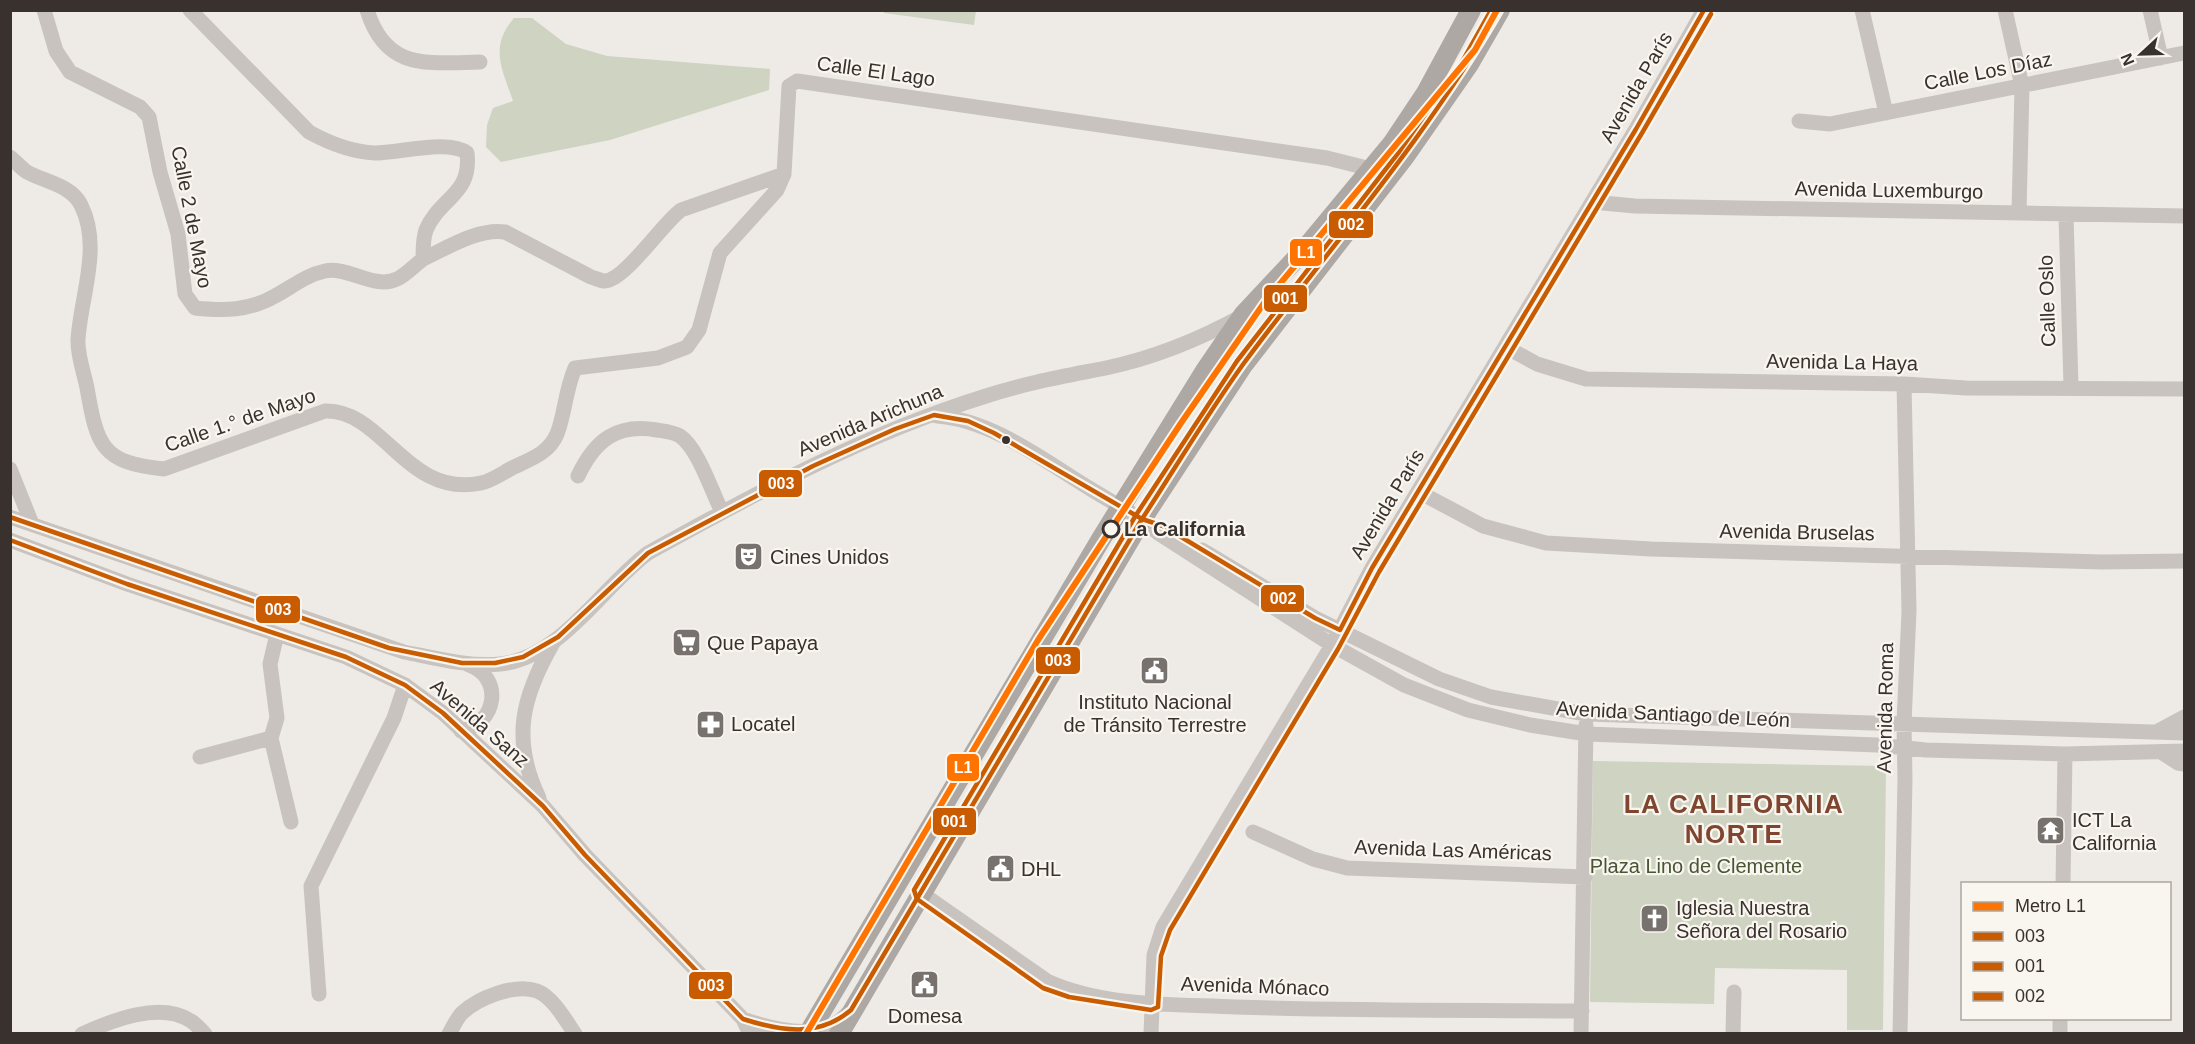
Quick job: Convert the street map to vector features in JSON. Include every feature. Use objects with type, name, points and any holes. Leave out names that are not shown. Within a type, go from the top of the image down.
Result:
[{"type":"main road","points":[[808,1032],[1121,506],[1205,371],[1244,314],[1305,249],[1392,144],[1426,93],[1471,10]]},
{"type":"main road","points":[[839,1034],[851,1010],[1142,519],[1244,365],[1405,156],[1469,64],[1500,10]]},
{"type":"street","name":"Calle 2 de Mayo","points":[[44,10],[56,51],[70,72],[140,106],[149,117],[160,172],[178,234],[185,294],[195,308],[220,311],[250,308],[310,275],[327,270],[347,271],[385,282],[397,279],[423,259]]},
{"type":"street","points":[[190,10],[309,132],[326,141],[374,153],[453,147],[460,148],[467,153],[468,166],[465,182],[437,213],[425,232],[423,259],[467,240],[495,231],[505,232],[591,277],[604,281],[623,271],[639,256],[667,221],[681,210],[784,174]]},
{"type":"street","points":[[367,10],[374,32],[401,56],[426,63],[480,62]]},
{"type":"street","name":"Avenida París","points":[[1151,1034],[1154,955],[1163,927],[1332,645],[1372,568],[1506,347],[1704,10]]},
{"type":"street","points":[[1862,10],[1886,113]]},
{"type":"street","points":[[2005,10],[2022,86],[2019,213]]},
{"type":"street","points":[[2150,10],[2161,58]]},
{"type":"street","name":"Calle Los Díaz","points":[[1799,121],[1830,124],[2184,53]]},
{"type":"street","name":"Calle El Lago","points":[[784,174],[789,86],[797,81],[1315,157],[1371,169]]},
{"type":"street","name":"Calle 1.° de Mayo","points":[[10,157],[26,172],[62,187],[76,198],[87,220],[91,238],[78,341],[94,427],[100,443],[118,459],[144,467],[164,469],[325,411],[340,410],[356,417],[417,471],[438,480],[459,484],[482,483],[546,450],[556,435],[565,395],[575,368],[658,358],[687,347],[699,330],[720,253],[777,190],[784,174]]},
{"type":"street","name":"Avenida Luxemburgo","points":[[1592,202],[2184,216]]},
{"type":"street","name":"Calle Oslo","points":[[2066,215],[2071,387]]},
{"type":"street","name":"Avenida Arichuna","points":[[553,643],[630,566],[648,553],[813,466],[895,429],[988,395],[1146,356],[1191,341],[1244,314]]},
{"type":"street","name":"Avenida La Haya","points":[[1506,347],[1537,364],[1587,379],[1904,384],[1966,388],[2184,389]]},
{"type":"street","name":"Avenida Roma","points":[[1900,1034],[1904,723],[1909,611],[1908,456],[1904,384]]},
{"type":"street","name":"Avenida Santiago de León","points":[[934,415],[968,421],[994,433],[1121,506],[1142,519],[1158,533],[1332,645],[1436,699],[1508,720],[1587,734],[2065,754],[2184,751]]},
{"type":"street","points":[[578,476],[589,453],[621,430],[640,427],[680,435],[692,450],[722,512]]},
{"type":"street","points":[[10,468],[32,524]]},
{"type":"street","name":"Avenida Bruselas","points":[[1419,492],[1483,526],[1546,543],[1651,549],[2102,562],[2184,561]]},
{"type":"street","name":"Avenida Sanz","points":[[10,517],[404,652],[465,663],[503,664],[553,643]]},
{"type":"street","name":"Avenida Santiago de León","points":[[1142,519],[1163,526],[1315,618],[1413,668],[1465,688],[1532,705],[1586,714],[2184,733]]},
{"type":"street","name":"Avenida Sanz","points":[[10,540],[127,584],[346,657],[405,685],[461,731],[543,806],[585,855],[743,1019]]},
{"type":"street","points":[[277,634],[270,664],[277,718],[271,738],[291,822]]},
{"type":"street","points":[[543,806],[526,766],[521,740],[522,725],[534,681],[553,643]]},
{"type":"street","points":[[461,731],[476,725],[490,713],[491,707],[488,680],[482,672],[465,663]]},
{"type":"street","points":[[319,994],[311,886],[394,718],[405,685]]},
{"type":"street","points":[[1581,1034],[1586,877],[1586,714]]},
{"type":"street","points":[[2158,731],[2184,717]]},
{"type":"street","points":[[200,756],[271,738]]},
{"type":"street","points":[[2161,752],[2178,763],[2184,764]]},
{"type":"street","points":[[2063,882],[2065,754]]},
{"type":"street","name":"Avenida Las Américas","points":[[1253,832],[1313,859],[1347,868],[1586,877]]},
{"type":"street","name":"Avenida Mónaco","points":[[921,893],[1047,981],[1070,990],[1152,1003],[1335,1010],[1582,1011]]},
{"type":"street","points":[[449,1034],[460,1014],[475,1004],[509,991],[525,990],[537,991],[546,998],[575,1034]]},
{"type":"street","points":[[1733,1034],[1734,992]]},
{"type":"street","points":[[743,1019],[774,1030],[808,1032],[833,1026],[851,1010]]},
{"type":"street","points":[[82,1034],[134,1016],[167,1012],[191,1020],[205,1034]]},
{"type":"street","points":[[743,1019],[750,1034]]},
{"type":"green space","points":[[884,10],[976,11],[974,25],[884,13]]},
{"type":"green space","points":[[514,18],[532,18],[566,44],[607,56],[770,69],[769,90],[610,140],[501,162],[486,147],[487,125],[493,108],[513,101],[502,68],[500,49],[506,29]]},
{"type":"green space","name":"Plaza Lino de Clemente","points":[[1593,761],[1886,766],[1883,1030],[1847,1030],[1847,970],[1715,968],[1714,1004],[1590,1002]]},
{"type":"metro line","name":"L1","points":[[806,1034],[1038,640],[1181,423],[1264,303],[1475,50],[1497,10]]},
{"type":"transit line","name":"001","points":[[1491,10],[1463,60],[1399,152],[1237,361],[1136,515],[914,890],[917,899],[1043,988],[1069,997],[1151,1010],[1158,1007],[1161,956],[1170,930],[1338,649],[1379,572],[1711,14]]},
{"type":"transit line","name":"002","points":[[1500,10],[1472,57],[1410,147],[1244,363],[1142,519],[1163,526],[1315,618],[1340,630],[1372,568],[1636,129],[1704,10]]},
{"type":"transit line","name":"003","points":[[10,517],[389,648],[462,663],[495,663],[523,657],[558,637],[648,553],[813,466],[895,429],[934,415],[968,421],[994,433],[1142,519],[851,1010],[826,1025],[799,1030],[771,1027],[743,1019],[585,855],[543,806],[443,713],[405,685],[346,657],[127,584],[10,540]]},
{"type":"place","name":"La California","points":[[1111,529]]},
{"type":"place","name":"Cines Unidos","points":[[749,557]]},
{"type":"place","name":"Que Papaya","points":[[686,643]]},
{"type":"place","name":"Instituto Nacional de Tránsito Terrestre","points":[[1155,671]]},
{"type":"place","name":"Locatel","points":[[710,724]]},
{"type":"place","name":"ICT La California","points":[[2051,831]]},
{"type":"place","name":"DHL","points":[[1000,869]]},
{"type":"place","name":"Iglesia Nuestra Señora del Rosario","points":[[1655,919]]},
{"type":"place","name":"Domesa","points":[[925,985]]},
{"type":"district","name":"LA CALIFORNIA NORTE","points":[[1734,819]]}]
